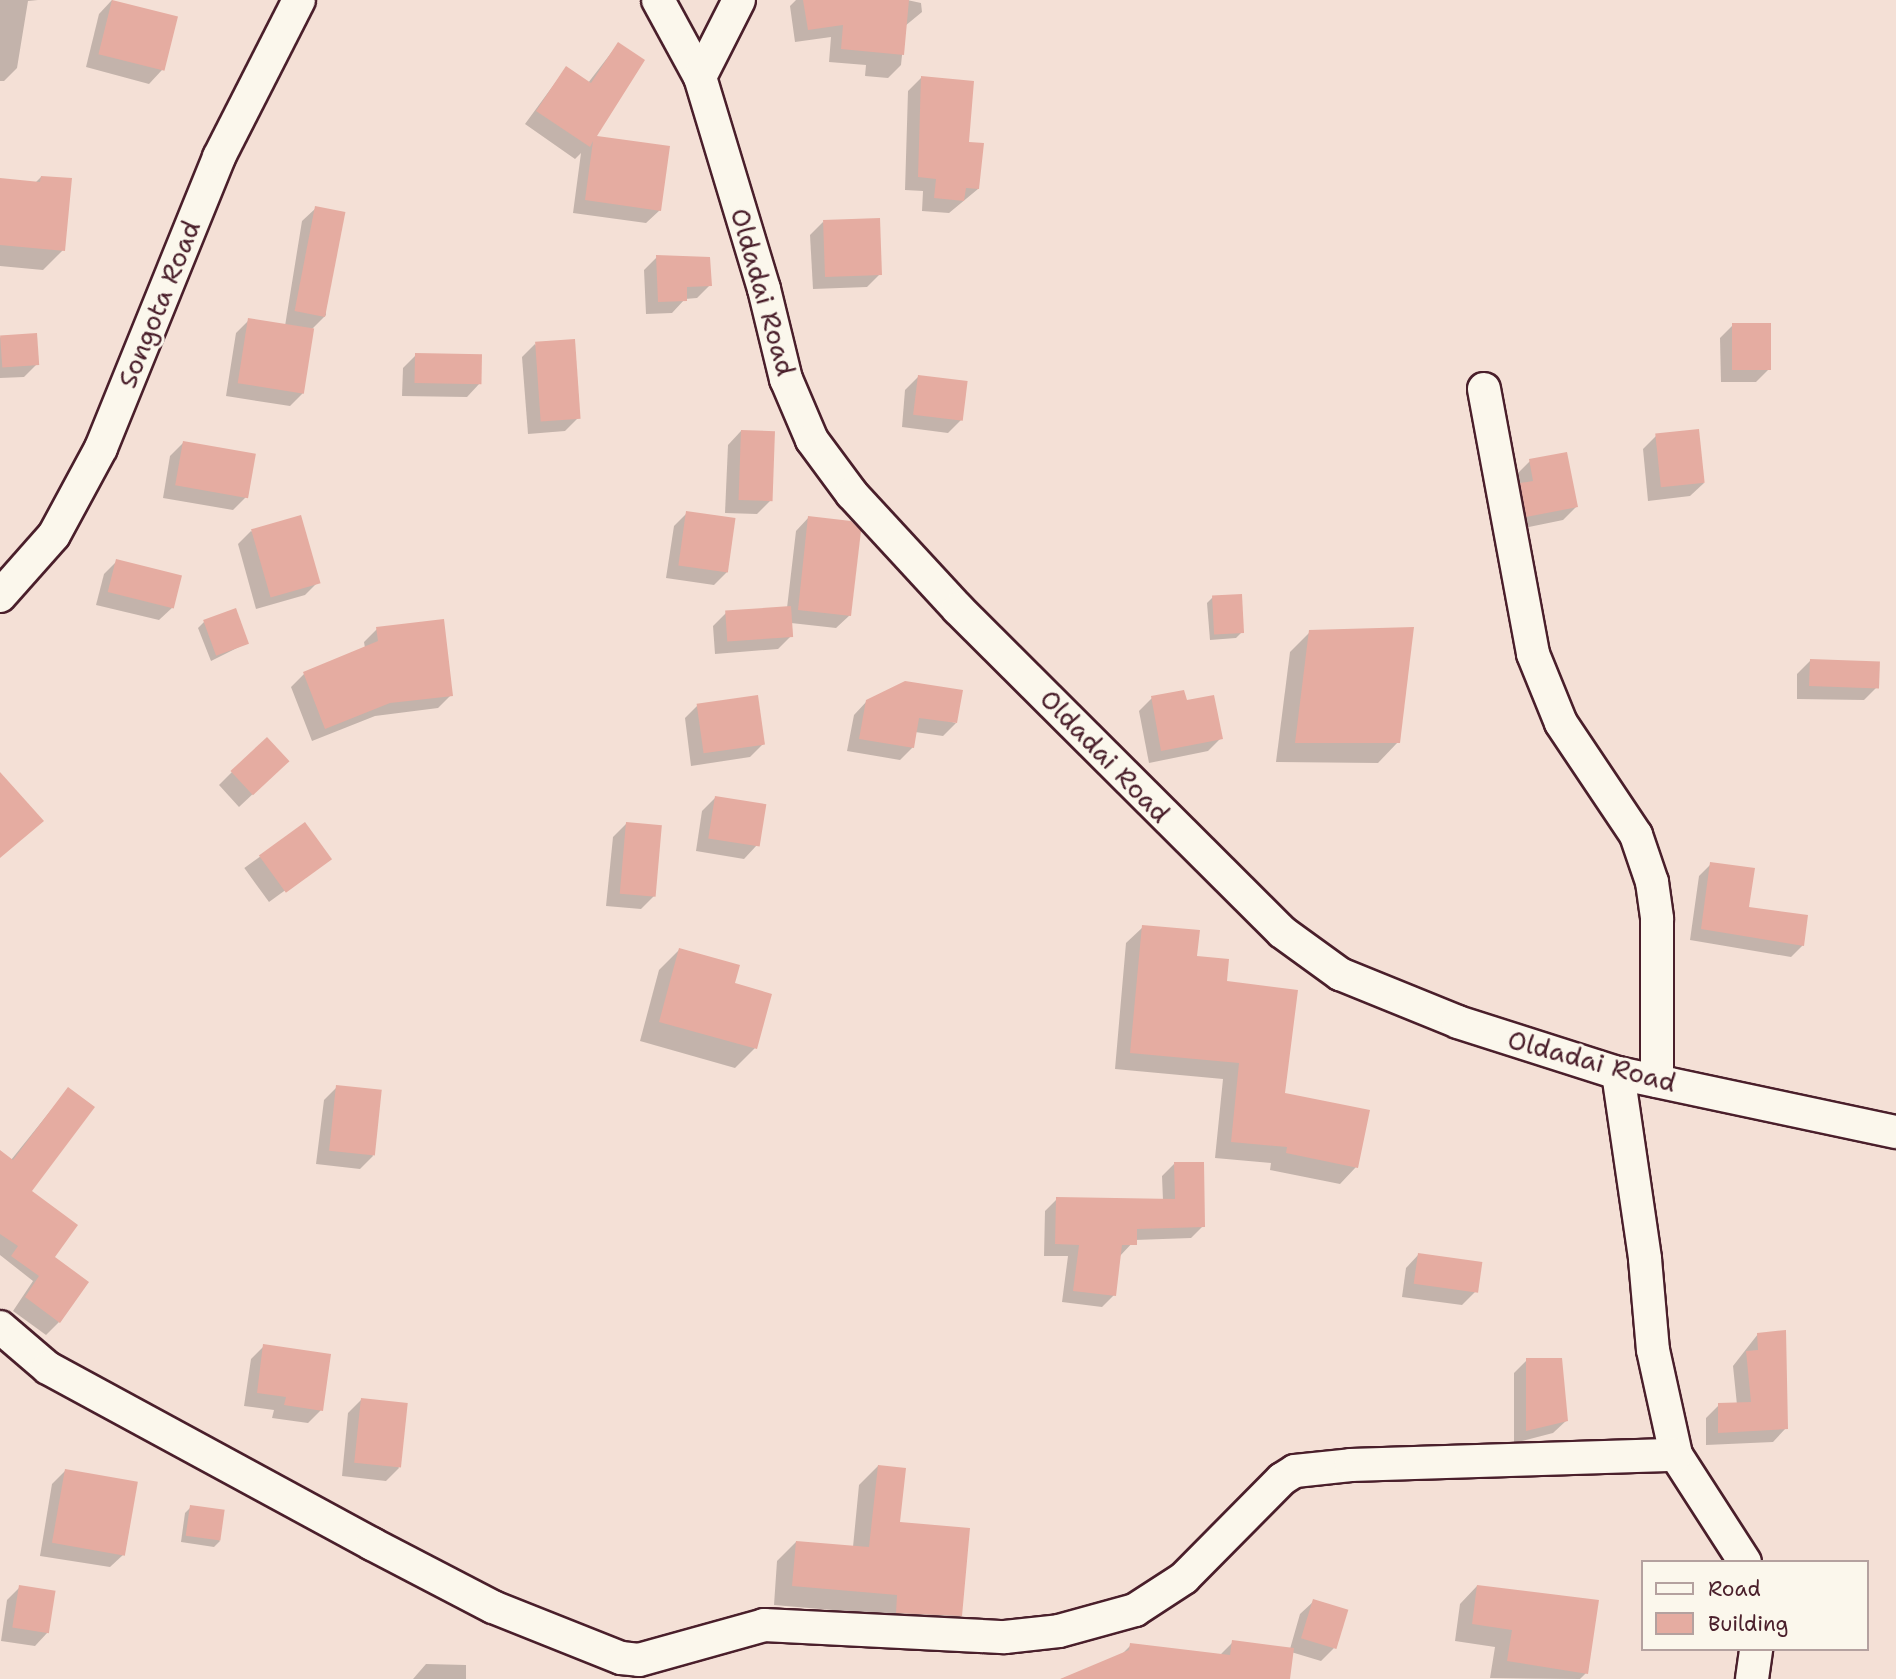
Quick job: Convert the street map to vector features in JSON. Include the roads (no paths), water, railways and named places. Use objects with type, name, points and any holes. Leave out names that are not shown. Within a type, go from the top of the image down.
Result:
[{"type":"street","name":"Songota Road","points":[[0,596],[54,535],[101,448],[219,157],[299,0]]},
{"type":"street","name":"Oldadai Road","points":[[658,0],[700,77],[764,289],[786,379],[812,440],[852,494],[958,610],[1223,877],[1282,932],[1340,974],[1458,1022],[1618,1073],[1896,1132]]},
{"type":"street","points":[[700,77],[739,0]]},
{"type":"street","points":[[1484,389],[1533,654],[1561,723],[1636,835],[1652,882],[1657,919],[1657,1081]]},
{"type":"street","points":[[1618,1073],[1645,1259],[1653,1350],[1676,1455],[1744,1560]]},
{"type":"street","points":[[0,1327],[48,1368],[372,1544],[493,1607],[621,1658],[639,1660],[764,1625],[1005,1637],[1059,1631],[1135,1610],[1184,1578],[1282,1479],[1295,1471],[1351,1465],[1676,1455]]},
{"type":"street","points":[[1752,1679],[1756,1651]]}]
